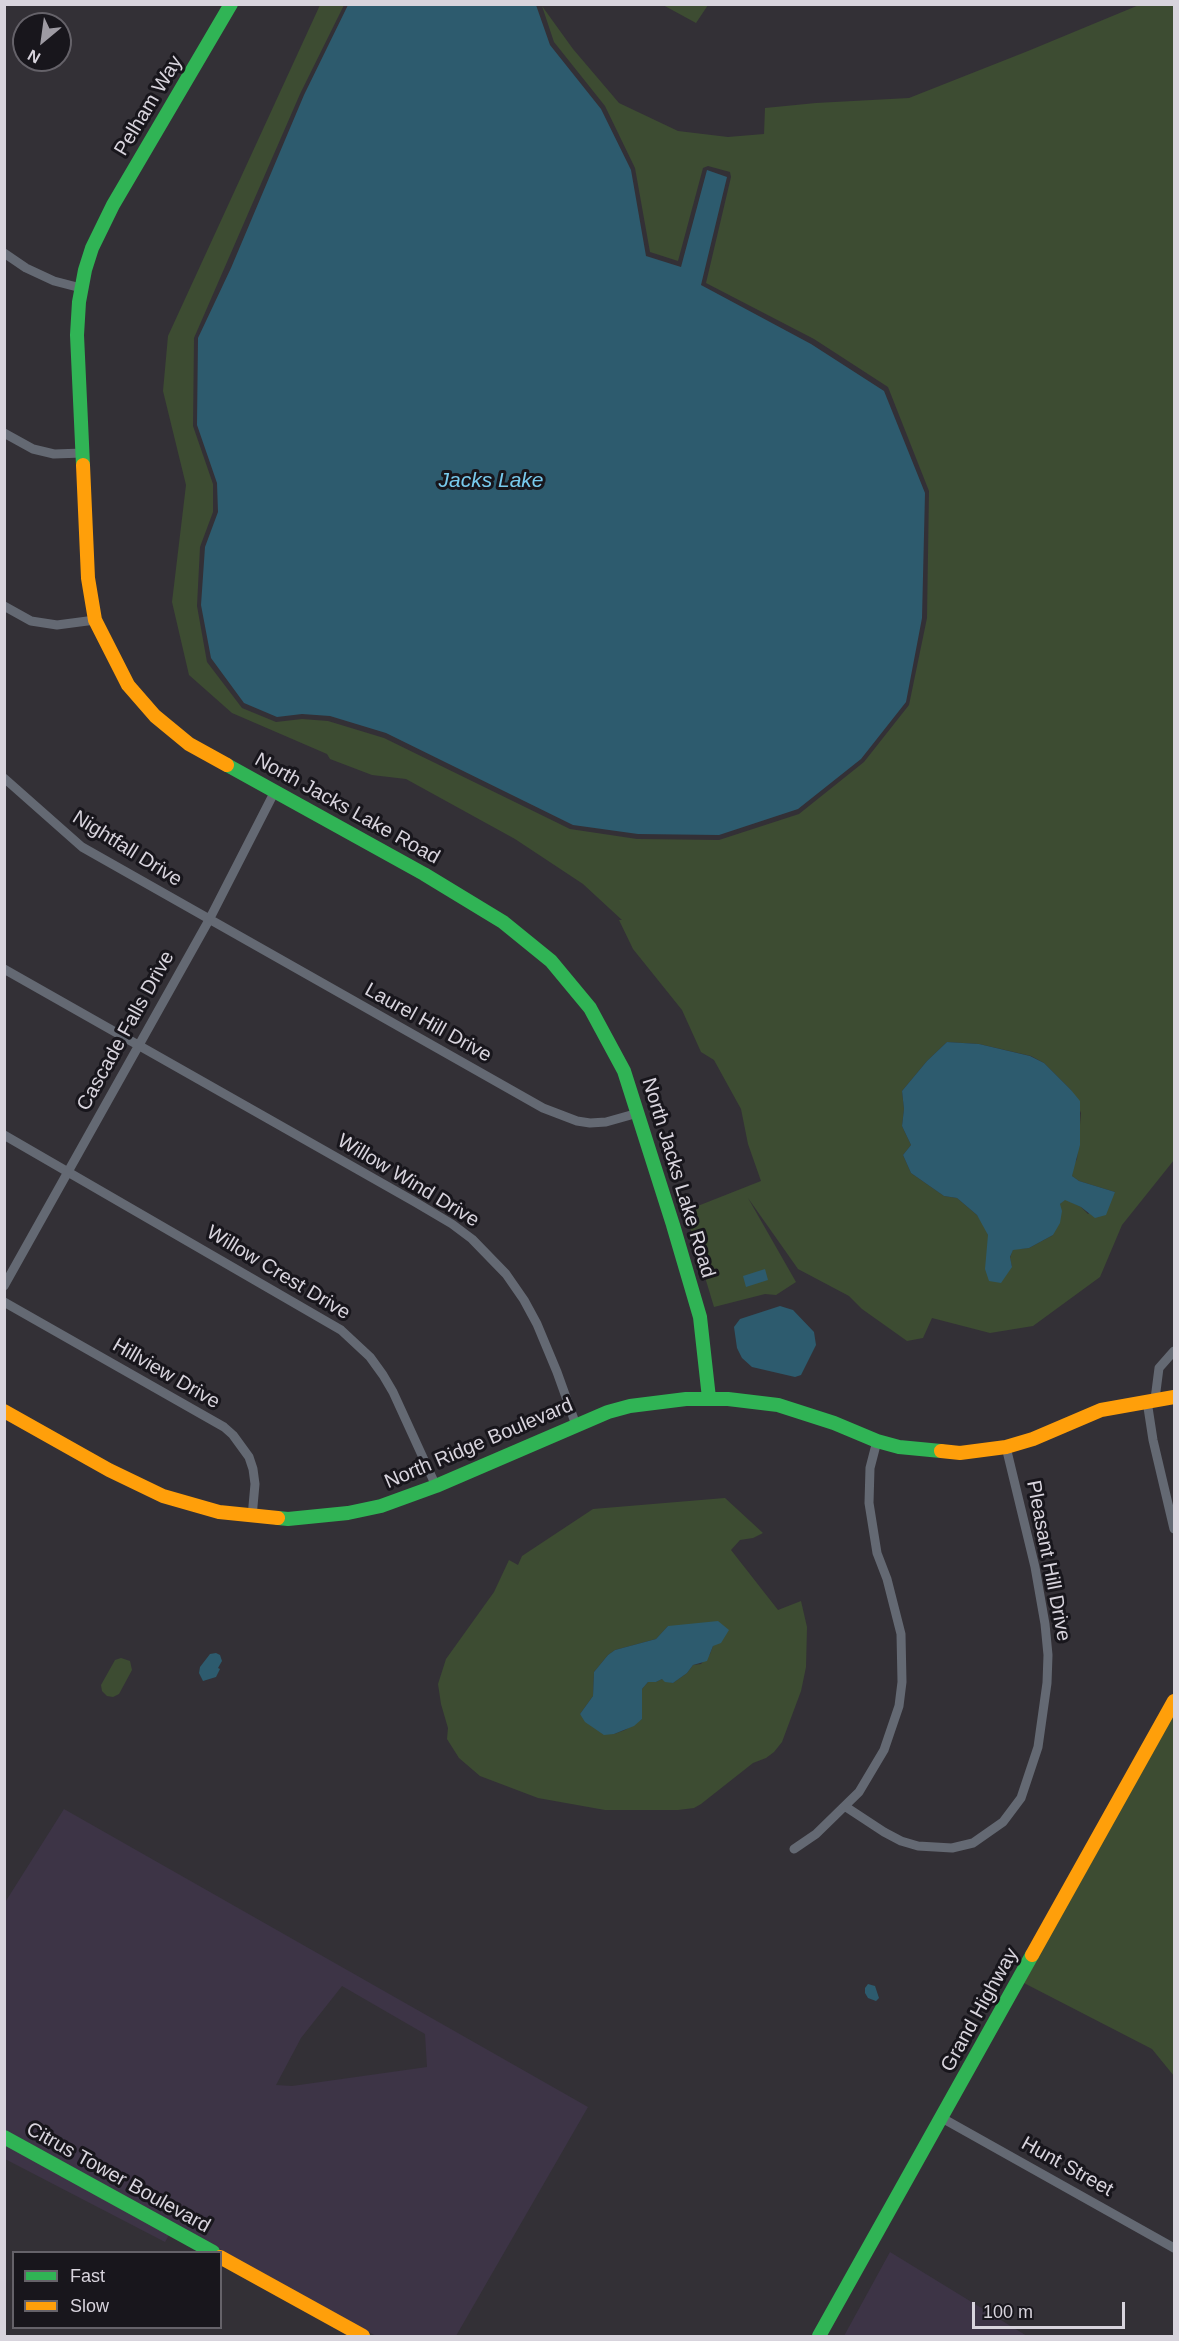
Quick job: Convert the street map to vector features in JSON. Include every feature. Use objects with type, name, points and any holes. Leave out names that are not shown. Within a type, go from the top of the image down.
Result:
[{"type":"street","name":"Pelham Way","points":[[101,228],[231,4]]},
{"type":"street","name":"North Jacks Lake Road","points":[[101,228],[92,248],[81,288],[76,335],[88,579],[95,620],[128,685],[155,716],[189,744],[478,906],[529,942],[551,961],[590,1008],[624,1071],[673,1225],[699,1317],[709,1398]]},
{"type":"street","points":[[4,253],[26,268],[54,281],[81,288]]},
{"type":"street","points":[[4,433],[33,449],[54,454],[83,453]]},
{"type":"street","points":[[4,606],[31,621],[57,625],[95,620]]},
{"type":"street","name":"Nightfall Drive","points":[[4,778],[82,847],[209,920]]},
{"type":"street","name":"Cascade Falls Drive","points":[[4,1286],[209,920],[275,791]]},
{"type":"street","name":"Laurel Hill Drive","points":[[209,920],[560,1116],[590,1123],[606,1122],[638,1113]]},
{"type":"street","name":"Willow Wind Drive","points":[[4,969],[415,1202],[472,1239],[506,1274],[537,1324],[576,1425]]},
{"type":"street","name":"Willow Crest Drive","points":[[4,1136],[322,1317],[349,1336],[370,1357],[388,1383],[436,1486]]},
{"type":"street","name":"Hillview Drive","points":[[4,1302],[224,1427],[249,1457],[253,1469],[255,1484],[252,1517]]},
{"type":"street","points":[[1174,1351],[1159,1368],[1151,1400],[1153,1440],[1174,1529]]},
{"type":"street","points":[[794,1849],[816,1834],[846,1807],[874,1771],[899,1706],[902,1682],[901,1634],[887,1579],[877,1553],[869,1503],[870,1468],[877,1441],[899,1447],[960,1453],[1006,1448],[1101,1410],[1174,1397]]},
{"type":"street","name":"North Ridge Boulevard","points":[[4,1411],[109,1470],[163,1496],[210,1510],[252,1517],[288,1519],[348,1514],[381,1506],[436,1486],[608,1412],[630,1406],[709,1398],[757,1401],[834,1423],[877,1441]]},
{"type":"street","name":"Pleasant Hill Drive","points":[[846,1807],[884,1832],[901,1840],[918,1846],[952,1848],[973,1843],[1003,1822],[1021,1798],[1038,1747],[1047,1683],[1048,1655],[1035,1567],[1006,1448]]},
{"type":"street","name":"Grand Highway","points":[[819,2337],[1174,1701]]},
{"type":"street","name":"Hunt Street","points":[[942,2118],[1174,2248]]},
{"type":"street","name":"Citrus Tower Boulevard","points":[[4,2137],[209,2251]]},
{"type":"street","name":"Citrus Tower Boulevard","points":[[222,2258],[363,2337]]},
{"type":"shaded area","points":[[64,1809],[588,2107],[456,2336],[376,2336],[5,2130],[4,1904]],"holes":[[[342,1986],[425,2034],[427,2067],[292,2086],[276,2085],[301,2038]]]},
{"type":"shaded area","points":[[4,2144],[169,2235],[165,2242],[5,2159]]},
{"type":"shaded area","points":[[890,2252],[1027,2336],[844,2336]]},
{"type":"green space","points":[[320,5],[344,5],[300,94],[194,338],[193,426],[213,484],[213,512],[200,547],[197,606],[207,662],[242,708],[276,722],[302,719],[328,721],[384,738],[570,829],[637,839],[719,840],[799,814],[864,762],[909,705],[927,618],[929,491],[888,387],[814,339],[706,283],[731,177],[730,172],[708,166],[703,168],[678,261],[650,252],[635,168],[605,106],[554,42],[542,6],[573,49],[619,103],[678,131],[728,137],[764,134],[765,108],[909,98],[1139,5],[1174,5],[1174,1160],[1122,1225],[1100,1277],[1033,1326],[990,1333],[932,1318],[923,1338],[907,1341],[862,1309],[849,1296],[798,1269],[748,1198],[796,1282],[776,1295],[765,1294],[714,1307],[685,1211],[761,1181],[748,1144],[741,1109],[714,1060],[701,1052],[682,1010],[633,949],[619,920],[622,920],[583,884],[515,839],[406,779],[372,775],[330,759],[327,754],[232,713],[189,675],[172,602],[186,485],[163,391],[168,336]],"holes":[[[947,1042],[979,1044],[1031,1056],[1044,1063],[1071,1090],[1081,1113],[1077,1159],[1073,1166],[1072,1176],[1079,1181],[1115,1192],[1088,1214],[1081,1207],[1065,1199],[1060,1204],[1053,1235],[1029,1248],[1013,1249],[1010,1258],[1012,1267],[988,1245],[986,1227],[977,1215],[957,1198],[944,1196],[911,1173],[903,1155],[911,1145],[902,1126],[904,1109],[902,1091],[927,1061]]]},
{"type":"green space","points":[[663,5],[708,5],[696,23]]},
{"type":"green space","points":[[725,1498],[763,1533],[753,1538],[740,1540],[731,1550],[778,1610],[801,1601],[807,1627],[806,1667],[801,1691],[782,1742],[766,1758],[753,1763],[694,1808],[605,1810],[538,1798],[480,1776],[459,1758],[447,1739],[448,1728],[438,1684],[446,1659],[494,1592],[509,1560],[518,1565],[522,1556],[593,1509]],"holes":[[[668,1626],[683,1626],[713,1646],[710,1654],[701,1664],[693,1665],[687,1673],[673,1683],[662,1679],[648,1682],[642,1689],[642,1719],[614,1734],[580,1714],[593,1696],[594,1672],[608,1655],[615,1650],[656,1639]]]},
{"type":"green space","points":[[121,1658],[130,1661],[132,1670],[119,1694],[113,1697],[107,1696],[102,1691],[101,1685],[115,1660]]},
{"type":"green space","points":[[1174,1710],[1174,2076],[1152,2049],[1022,1982]]},
{"type":"water","name":"Jacks Lake","points":[[348,5],[536,5],[550,45],[601,109],[631,170],[646,256],[681,267],[707,170],[727,177],[701,285],[811,344],[884,391],[925,493],[922,618],[906,702],[861,759],[798,809],[719,835],[638,834],[573,825],[386,733],[330,716],[302,714],[277,717],[244,703],[211,658],[201,605],[205,547],[218,512],[217,483],[197,425],[198,338],[231,268],[304,95]]},
{"type":"water","points":[[947,1042],[979,1044],[1030,1056],[1044,1063],[1080,1101],[1080,1145],[1072,1176],[1079,1181],[1115,1192],[1106,1215],[1095,1218],[1081,1207],[1065,1200],[1060,1204],[1062,1211],[1060,1223],[1053,1235],[1029,1248],[1013,1250],[1010,1257],[1012,1267],[1001,1283],[989,1281],[985,1269],[988,1235],[977,1215],[957,1198],[944,1196],[911,1173],[903,1155],[911,1145],[902,1126],[904,1109],[902,1091],[927,1061]]},
{"type":"water","points":[[765,1269],[768,1280],[746,1287],[743,1276]]},
{"type":"water","points":[[780,1306],[793,1310],[814,1332],[816,1345],[801,1375],[795,1377],[752,1367],[742,1358],[737,1348],[734,1327],[740,1319]]},
{"type":"water","points":[[718,1621],[729,1630],[721,1643],[713,1646],[707,1661],[693,1665],[687,1673],[673,1683],[662,1679],[648,1682],[642,1689],[642,1719],[634,1726],[614,1734],[604,1735],[585,1722],[580,1714],[593,1696],[594,1672],[608,1655],[615,1650],[656,1639],[668,1626]]},
{"type":"water","points":[[210,1654],[220,1655],[222,1661],[218,1668],[220,1669],[216,1677],[203,1681],[199,1673],[200,1667]]},
{"type":"water","points":[[868,1984],[875,1986],[879,1998],[876,2001],[868,1998],[865,1993]]},
{"type":"traffic: fast","points":[[83,465],[77,335],[79,302],[92,248],[113,205],[231,4]]},
{"type":"traffic: fast","points":[[227,765],[424,874],[503,922],[551,961],[590,1008],[624,1071],[673,1225],[700,1317],[709,1398]]},
{"type":"traffic: fast","points":[[278,1518],[348,1513],[381,1506],[436,1486],[608,1412],[630,1406],[686,1399],[728,1399],[778,1405],[834,1423],[877,1441],[899,1447],[941,1451]]},
{"type":"traffic: fast","points":[[819,2336],[1032,1955]]},
{"type":"traffic: fast","points":[[4,2137],[211,2251]]},
{"type":"traffic: slow","points":[[83,465],[88,578],[95,620],[128,685],[155,716],[189,744],[227,765]]},
{"type":"traffic: slow","points":[[941,1451],[960,1453],[1006,1447],[1033,1439],[1101,1410],[1174,1397]]},
{"type":"traffic: slow","points":[[4,1411],[109,1470],[163,1496],[219,1512],[278,1518]]},
{"type":"traffic: slow","points":[[1032,1955],[1174,1701]]},
{"type":"traffic: slow","points":[[222,2258],[363,2336]]}]
